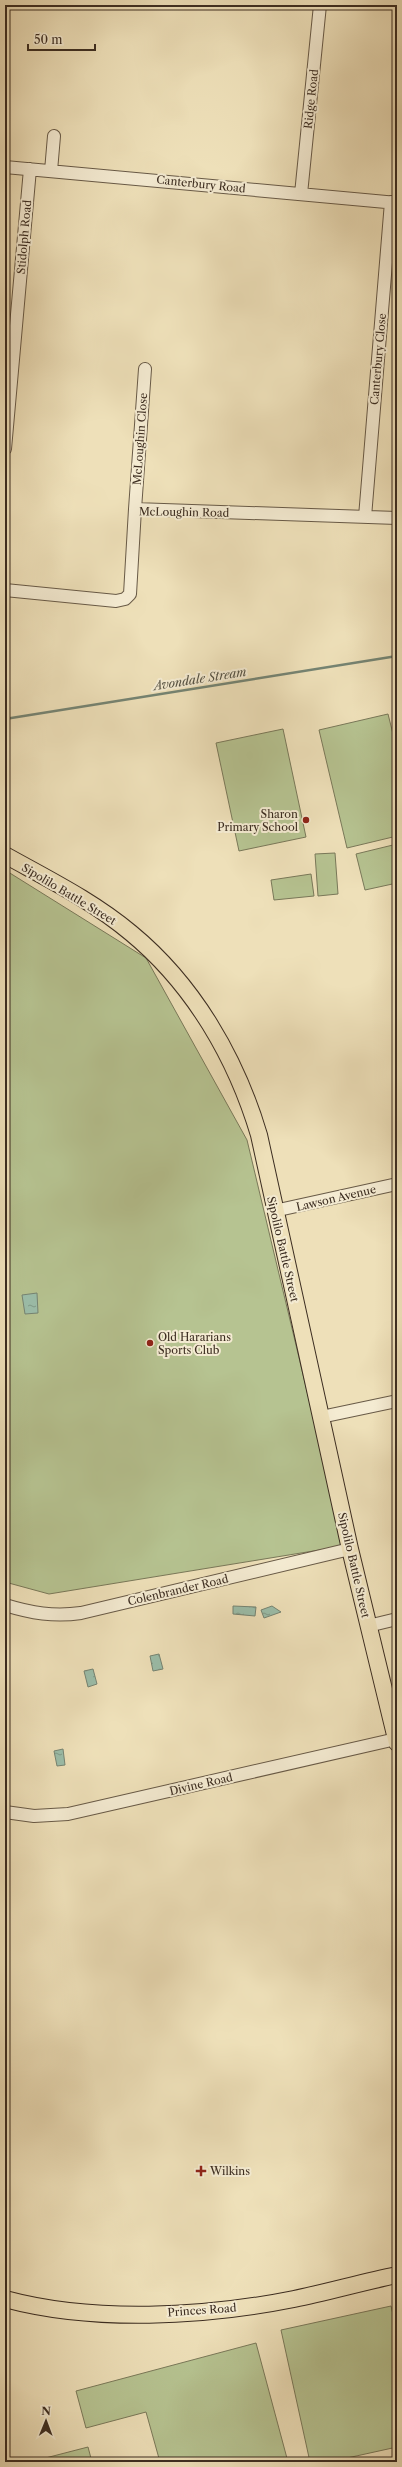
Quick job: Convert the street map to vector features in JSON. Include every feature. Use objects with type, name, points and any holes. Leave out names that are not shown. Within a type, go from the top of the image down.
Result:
[{"type":"main road","name":"Sipolilo Battle Street","points":[[5,855],[76,895],[131,933],[156,955],[195,1002],[234,1067],[249,1104],[259,1135],[274,1211],[322,1417],[350,1549],[397,1741]]},
{"type":"main road","name":"Princes Road","points":[[5,2299],[34,2307],[89,2314],[184,2312],[230,2309],[293,2299],[397,2275]]},
{"type":"street","name":"Ridge Road","points":[[301,194],[320,5]]},
{"type":"street","points":[[51,171],[54,136]]},
{"type":"street","name":"Canterbury Road","points":[[5,167],[394,202]]},
{"type":"street","name":"Stidolph Road","points":[[5,449],[30,169]]},
{"type":"street","name":"Canterbury Close","points":[[364,517],[394,202]]},
{"type":"street","name":"McLoughin Close","points":[[135,509],[145,369]]},
{"type":"street","name":"McLoughin Road","points":[[5,590],[116,601],[125,599],[130,594],[135,509],[397,518]]},
{"type":"street","name":"Lawson Avenue","points":[[274,1211],[397,1184]]},
{"type":"street","points":[[322,1417],[397,1400]]},
{"type":"street","name":"Colenbrander Road","points":[[5,1605],[44,1615],[75,1614],[350,1549]]},
{"type":"street","points":[[368,1626],[397,1619]]},
{"type":"street","name":"Divine Road","points":[[5,1812],[34,1816],[68,1814],[397,1741]]},
{"type":"shaded area","points":[[388,714],[397,750],[397,836],[347,848],[319,730]]},
{"type":"shaded area","points":[[283,729],[306,837],[239,851],[216,743]]},
{"type":"shaded area","points":[[397,844],[397,883],[365,890],[356,854]]},
{"type":"shaded area","points":[[335,853],[338,894],[318,896],[315,854]]},
{"type":"shaded area","name":"Old Hararians Sports Club","points":[[5,870],[146,958],[247,1140],[344,1546],[49,1594],[5,1582]]},
{"type":"shaded area","points":[[311,874],[314,896],[274,900],[271,880]]},
{"type":"shaded area","points":[[391,2306],[397,2331],[397,2447],[329,2462],[310,2462],[281,2330]]},
{"type":"shaded area","points":[[256,2343],[288,2462],[160,2462],[146,2412],[86,2428],[76,2391]]},
{"type":"shaded area","points":[[88,2447],[92,2462],[30,2462]]},
{"type":"water","points":[[37,1293],[38,1313],[25,1314],[22,1295]]},
{"type":"water","points":[[233,1606],[256,1607],[255,1616],[233,1614]]},
{"type":"water","points":[[272,1606],[281,1612],[264,1618],[261,1610]]},
{"type":"water","points":[[159,1654],[163,1669],[153,1671],[150,1656]]},
{"type":"water","points":[[93,1669],[97,1684],[88,1687],[84,1671]]},
{"type":"water","points":[[63,1749],[65,1765],[57,1766],[54,1751]]},
{"type":"waterway","name":"Avondale Stream","points":[[5,719],[397,656]]},
{"type":"place","name":"Sharon Primary School","points":[[306,820]]},
{"type":"place","name":"Old Hararians Sports Club","points":[[150,1343]]},
{"type":"place","name":"Wilkins","points":[[201,2171]]}]
